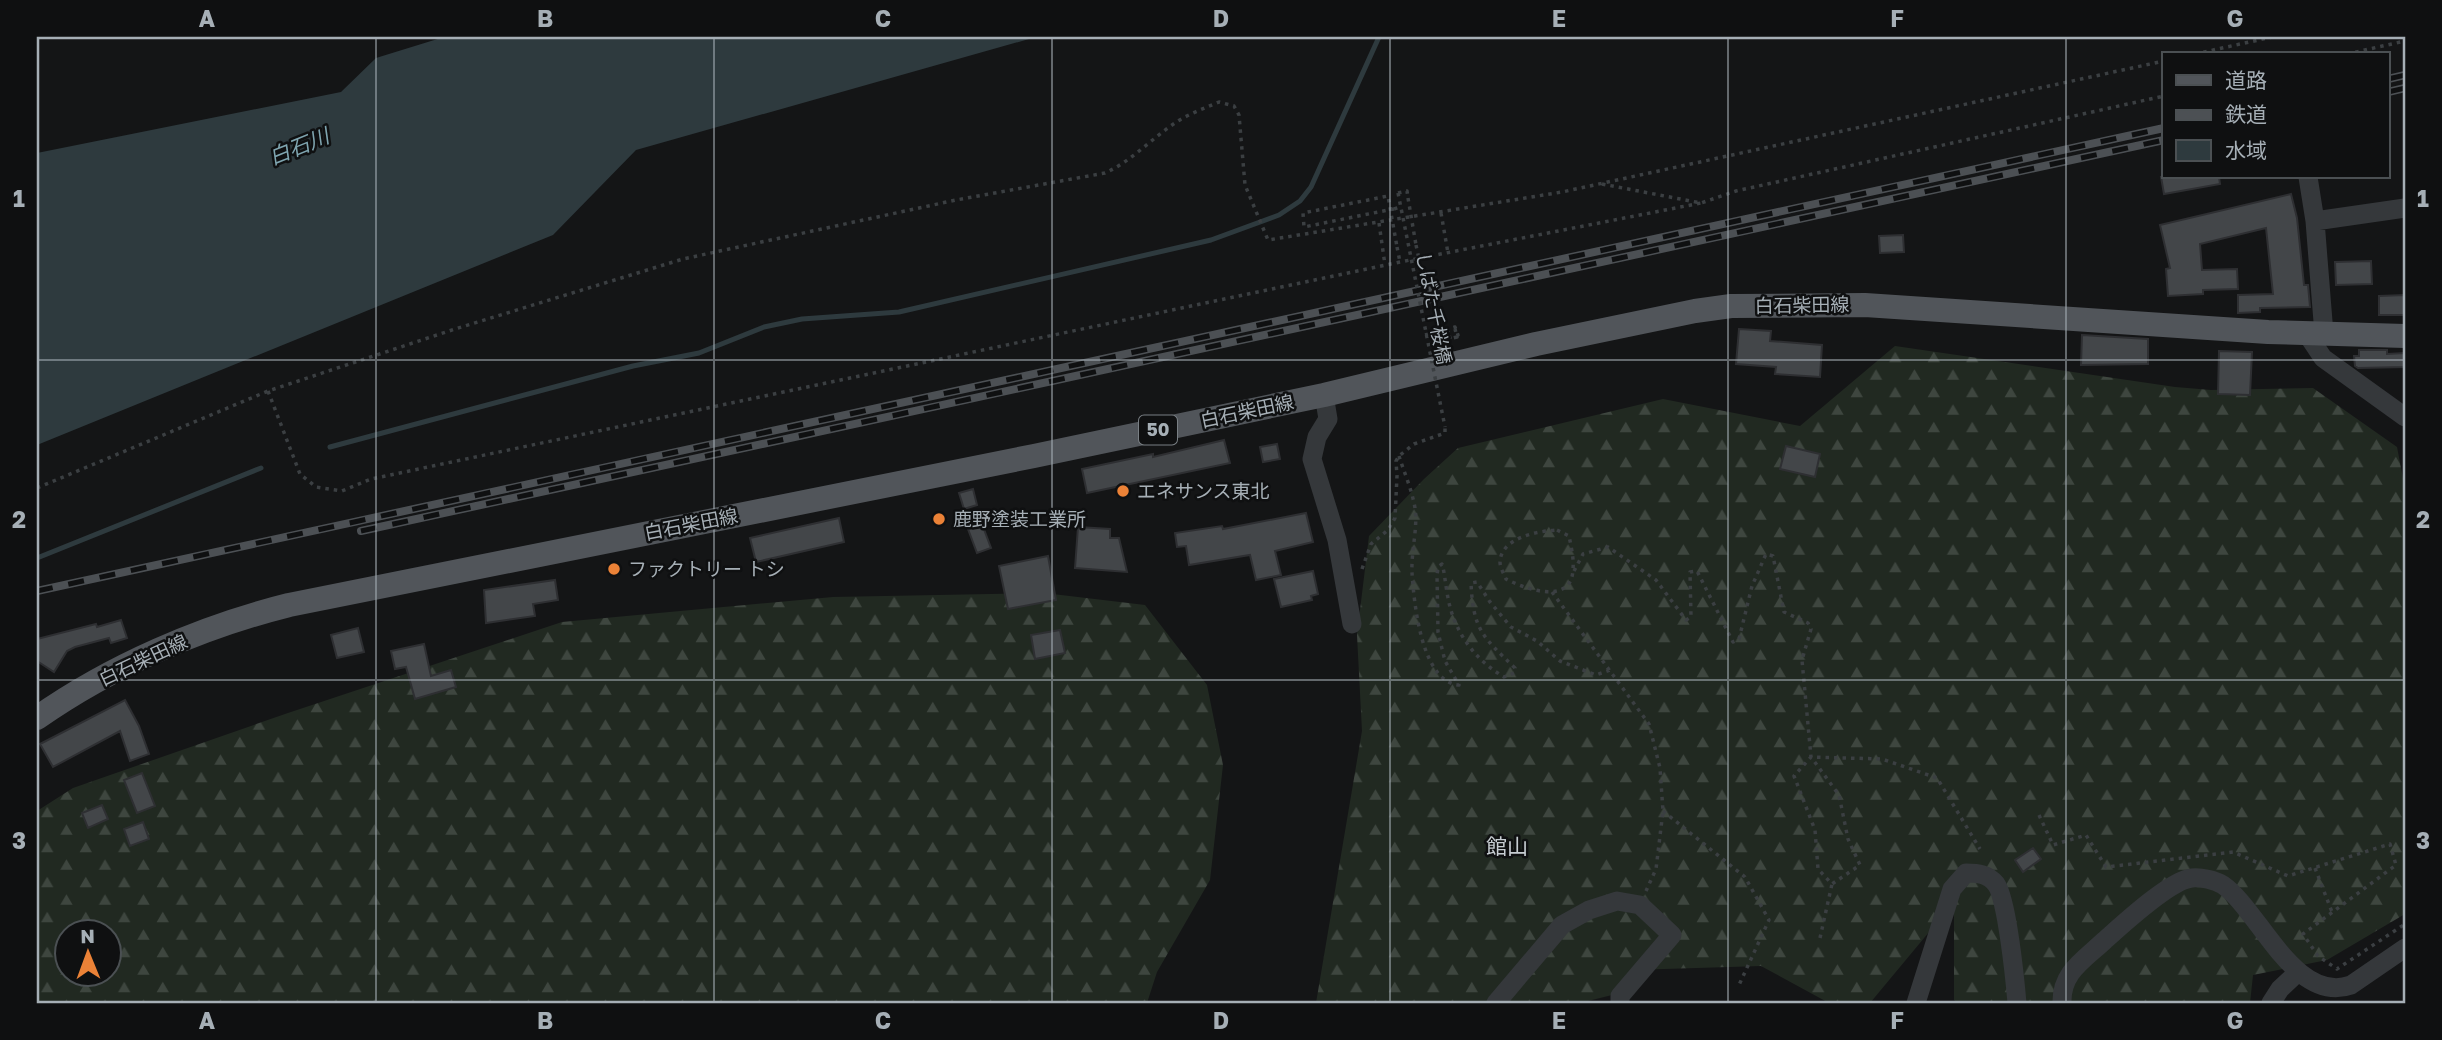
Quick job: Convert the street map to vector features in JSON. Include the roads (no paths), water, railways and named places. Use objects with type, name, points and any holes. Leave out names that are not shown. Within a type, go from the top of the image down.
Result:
[{"type":"main road","name":"白石柴田線","points":[[37,718],[99,680],[164,648],[262,612],[1324,395],[1536,344],[1695,311],[1731,306],[1865,304],[2316,334],[2405,336]]},
{"type":"street","points":[[2308,178],[2315,221],[2316,334],[2323,358],[2405,417]]},
{"type":"street","points":[[2315,221],[2405,208]]},
{"type":"street","points":[[1324,395],[1328,419],[1317,437],[1312,459],[1337,540],[1351,614]]},
{"type":"street","points":[[1916,1003],[1952,889],[1966,873],[1987,876],[1997,885],[2003,906],[2017,1003]]},
{"type":"street","points":[[2062,1003],[2061,989],[2066,976],[2073,969],[2131,917],[2176,884],[2191,878],[2220,883],[2231,891],[2268,940],[2298,972],[2326,988],[2351,985],[2405,948]]},
{"type":"street","points":[[1496,1003],[1562,925],[1590,910],[1617,901],[1640,905],[1672,935],[1620,996],[1620,1003]]},
{"type":"street","points":[[2271,1003],[2280,989],[2298,972]]},
{"type":"water","name":"白石川","points":[[444,37],[1036,37],[636,150],[553,235],[37,445],[37,153],[341,92],[376,58]]},
{"type":"waterway","points":[[330,447],[633,366],[699,353],[764,327],[802,319],[899,312],[1211,240],[1279,215],[1300,201],[1311,187],[1379,37]]},
{"type":"waterway","points":[[37,558],[261,468]]},
{"type":"railway","points":[[2390,79],[2405,75]]},
{"type":"railway","points":[[2390,92],[2405,88]]},
{"type":"railway","points":[[37,591],[2162,128]]},
{"type":"railway","points":[[361,531],[2162,140]]},
{"type":"place","name":"エネサンス東北","points":[[1123,491]]},
{"type":"place","name":"鹿野塗装工業所","points":[[939,519]]},
{"type":"place","name":"ファクトリー トシ","points":[[614,569]]},
{"type":"district","name":"館山","points":[[1507,847]]}]
